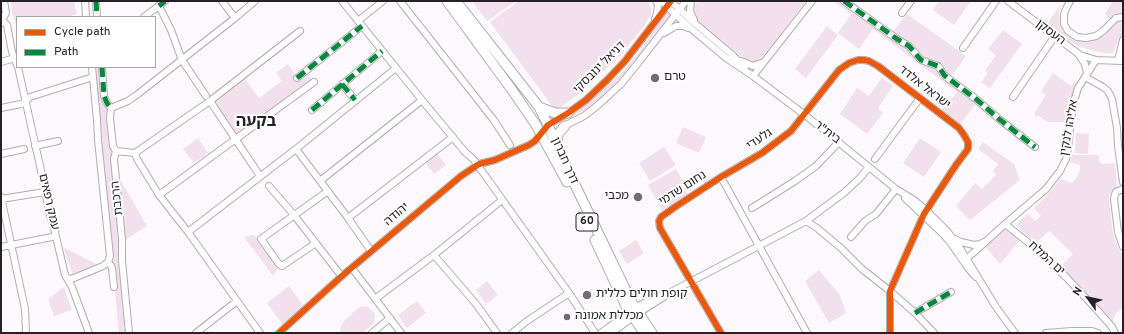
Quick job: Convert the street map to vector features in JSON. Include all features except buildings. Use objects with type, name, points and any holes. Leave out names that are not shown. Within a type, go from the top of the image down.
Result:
[{"type":"highway","name":"דרך חברון","points":[[447,1],[512,90],[541,133],[634,313],[652,333]]},
{"type":"highway","name":"דרך חברון","points":[[456,1],[539,107],[634,313]]},
{"type":"highway","points":[[539,107],[557,113],[568,113]]},
{"type":"highway","points":[[556,144],[558,134],[565,126]]},
{"type":"highway","name":"60","points":[[634,313],[644,333]]},
{"type":"street","name":"עמק רפאים","points":[[4,1],[6,14],[1,23],[4,22],[7,25],[12,52],[16,62]]},
{"type":"street","points":[[85,1],[86,16]]},
{"type":"street","points":[[96,1],[97,16]]},
{"type":"street","points":[[145,16],[165,1]]},
{"type":"street","points":[[222,1],[235,18]]},
{"type":"street","points":[[111,108],[128,101],[255,1]]},
{"type":"street","points":[[342,1],[465,152],[472,158],[569,293],[595,333]]},
{"type":"street","points":[[358,20],[383,1]]},
{"type":"street","points":[[400,1],[493,119],[510,145]]},
{"type":"street","points":[[653,25],[658,12],[658,5],[656,1]]},
{"type":"street","points":[[661,1],[670,3]]},
{"type":"street","name":"דניאל ינובסקי","points":[[550,128],[565,126],[584,116],[611,93],[629,74],[686,1]]},
{"type":"street","points":[[691,1],[691,16],[698,25]]},
{"type":"street","points":[[753,76],[812,1]]},
{"type":"street","points":[[844,1],[909,46],[921,60],[938,66],[946,76],[976,98],[999,119],[1035,147]]},
{"type":"street","points":[[902,14],[911,1]]},
{"type":"street","points":[[963,48],[996,1]]},
{"type":"street","name":"העסקן","points":[[1008,1],[1075,51],[1087,58],[1096,60]]},
{"type":"street","points":[[1070,1],[1065,10],[1064,24],[1068,31],[1077,37],[1086,38],[1096,36],[1116,18],[1123,17]]},
{"type":"street","name":"דניאל ינובסקי","points":[[541,133],[550,128],[586,100],[608,79],[625,61],[670,3]]},
{"type":"street","name":"בית\"ר","points":[[670,3],[680,9],[742,62],[753,66],[761,63],[768,56]]},
{"type":"street","name":"בית\"ר","points":[[670,3],[676,14],[726,58],[753,76],[805,115],[898,190],[914,200],[965,257]]},
{"type":"street","points":[[158,6],[171,30],[182,60],[206,96]]},
{"type":"street","points":[[297,78],[362,26]]},
{"type":"street","points":[[657,38],[676,26],[683,26],[693,30]]},
{"type":"street","points":[[116,151],[135,153],[210,101],[300,31]]},
{"type":"street","points":[[1013,96],[1055,36]]},
{"type":"street","points":[[1096,60],[1121,60],[1123,40]]},
{"type":"street","points":[[312,110],[382,51]]},
{"type":"street","points":[[1075,51],[1082,59],[1086,68],[1086,75],[1108,91],[1112,99],[1120,127],[1118,146],[1123,182]]},
{"type":"street","name":"בית\"ר","points":[[734,56],[753,76]]},
{"type":"street","points":[[1,62],[15,58]]},
{"type":"street","name":"ישראל אלדד","points":[[805,115],[838,70],[849,63],[864,60],[873,63],[959,128],[966,138],[968,149],[952,170],[925,212]]},
{"type":"street","name":"אליהו לנקין","points":[[965,257],[1046,189],[1063,165],[1068,148],[1074,98],[1078,88],[1096,60]]},
{"type":"street","name":"עמק רפאים","points":[[17,68],[36,146],[50,217],[65,276],[73,290],[89,333]]},
{"type":"street","name":"הרכבת","points":[[92,68],[110,256],[108,262],[112,268],[114,287]]},
{"type":"street","name":"הרכבת","points":[[102,68],[104,96],[111,108],[110,118],[113,146],[116,151],[114,159],[129,333]]},
{"type":"street","points":[[188,232],[296,149],[396,68]]},
{"type":"street","points":[[1,108],[25,102],[30,96],[93,77]]},
{"type":"street","points":[[159,195],[314,82]]},
{"type":"street","points":[[342,84],[355,100]]},
{"type":"street","points":[[876,159],[920,98]]},
{"type":"street","points":[[320,181],[422,100]]},
{"type":"street","points":[[210,101],[260,176]]},
{"type":"street","name":"גלעדי","points":[[721,177],[774,145],[792,131],[805,115]]},
{"type":"street","name":"יהודה","points":[[279,333],[371,251],[470,169],[529,145],[535,141],[541,133]]},
{"type":"street","points":[[348,218],[453,137]]},
{"type":"street","points":[[36,146],[58,141]]},
{"type":"street","points":[[752,208],[816,166],[839,142]]},
{"type":"street","points":[[1,154],[24,149]]},
{"type":"street","points":[[296,149],[371,251]]},
{"type":"street","points":[[465,152],[471,164],[470,169]]},
{"type":"street","points":[[135,153],[136,159],[159,195],[188,232],[260,333]]},
{"type":"street","points":[[590,326],[606,332],[634,313],[673,291],[806,221],[845,192],[869,167]]},
{"type":"street","points":[[721,177],[807,333]]},
{"type":"street","name":"נחום שדמי","points":[[692,282],[660,228],[659,221],[665,213],[721,177]]},
{"type":"street","points":[[269,186],[294,215],[339,273]]},
{"type":"street","points":[[1123,189],[1116,192],[1114,199],[1118,232],[1123,247]]},
{"type":"street","points":[[851,237],[865,221],[876,214],[898,190]]},
{"type":"street","points":[[316,243],[282,266],[279,264],[262,239],[328,191]]},
{"type":"street","points":[[26,333],[25,309],[1,198],[45,192]]},
{"type":"street","points":[[375,299],[434,255],[502,200]]},
{"type":"street","points":[[890,333],[890,291],[925,212]]},
{"type":"street","name":"בית\"ר","points":[[925,212],[953,238],[965,257],[971,272],[979,279],[996,307],[1015,333]]},
{"type":"street","points":[[806,221],[817,228],[840,248],[862,270],[890,291],[915,313],[934,333]]},
{"type":"street","name":"ים המלח","points":[[1005,224],[1030,244],[1066,277],[1098,311],[1112,327],[1115,333]]},
{"type":"street","points":[[1,247],[52,237]]},
{"type":"street","points":[[953,238],[961,242],[974,245],[980,244],[987,240]]},
{"type":"street","points":[[434,255],[476,304],[497,333]]},
{"type":"street","points":[[65,276],[70,279],[75,278],[103,266],[108,262]]},
{"type":"street","points":[[352,268],[401,333]]},
{"type":"street","points":[[692,282],[721,333]]},
{"type":"street","points":[[915,313],[951,292]]},
{"type":"street","points":[[512,333],[527,321],[569,293]]},
{"type":"street","points":[[196,333],[237,301]]},
{"type":"street","points":[[890,320],[895,306],[900,304],[908,307]]},
{"type":"street","points":[[372,333],[390,318]]},
{"type":"street","points":[[1046,333],[1092,331],[1098,333]]},
{"type":"shaded area","points":[[10,1],[74,1],[77,14],[70,16],[16,16],[16,25]]},
{"type":"shaded area","points":[[472,1],[516,1],[487,21]]},
{"type":"shaded area","points":[[519,1],[648,1],[651,8],[651,14],[646,23],[616,60],[572,99],[556,109],[490,22]]},
{"type":"shaded area","points":[[698,1],[806,1],[774,43],[757,62],[748,61],[699,23],[692,9]]},
{"type":"shaded area","points":[[833,1],[848,1],[892,33],[907,14],[966,56],[951,77],[1035,143],[1031,149],[975,105],[959,126],[941,111],[957,92],[873,29],[859,49],[838,33],[851,14]]},
{"type":"shaded area","points":[[939,1],[971,1],[954,25],[933,10]]},
{"type":"shaded area","points":[[1113,1],[1123,1],[1123,14],[1119,14],[1109,19],[1105,14]]},
{"type":"shaded area","points":[[1060,5],[1060,26],[1063,32],[1077,40],[1084,41],[1095,39],[1103,35],[1113,22],[1121,19],[1123,21],[1123,34],[1113,53],[1104,53],[1078,46],[1046,26]]},
{"type":"shaded area","points":[[668,10],[672,14],[633,66],[604,96],[587,109],[565,121],[564,119],[589,102],[625,69],[640,51]]},
{"type":"shaded area","points":[[827,26],[838,35],[806,78],[795,69]]},
{"type":"shaded area","points":[[1003,30],[1022,44],[990,88],[981,82],[988,73],[985,71],[996,55],[988,49]]},
{"type":"shaded area","points":[[288,64],[298,79],[307,73],[313,81],[237,136],[213,103],[245,79],[259,98],[282,81],[276,73]]},
{"type":"shaded area","points":[[93,68],[100,68],[109,110],[107,121],[109,144],[113,151],[111,158],[128,333],[119,333]]},
{"type":"shaded area","points":[[1053,73],[1071,86],[1075,82],[1078,85],[1071,97],[1067,122],[1048,122],[1039,116],[1035,116],[1035,112],[1046,95],[1041,91]]},
{"type":"shaded area","points":[[882,78],[893,86],[878,108],[883,113],[867,134],[840,114],[857,88],[869,96]]},
{"type":"shaded area","points":[[683,127],[706,137],[699,153],[676,143]]},
{"type":"shaded area","points":[[1076,133],[1089,134],[1088,154],[1075,153]]},
{"type":"shaded area","points":[[198,138],[208,153],[194,163],[183,149]]},
{"type":"shaded area","points":[[920,138],[941,152],[924,177],[903,163]]},
{"type":"shaded area","points":[[983,142],[1014,164],[1020,180],[970,220],[956,206],[975,183],[982,189],[996,175],[993,171],[998,164],[978,149]]},
{"type":"shaded area","points":[[664,147],[676,165],[650,181],[639,163]]},
{"type":"shaded area","points":[[437,153],[446,165],[434,174],[425,162]]},
{"type":"shaded area","points":[[1072,155],[1099,155],[1099,161],[1102,164],[1115,163],[1117,188],[1111,192],[1109,196],[1112,228],[1116,243],[1123,256],[1123,308],[1117,312],[1113,323],[1061,266],[1073,254],[1049,231],[1036,243],[1017,226],[1020,220],[1028,214],[1035,221],[1041,216],[1034,208],[1061,179],[1072,183],[1076,179],[1080,170],[1080,165],[1070,162]]},
{"type":"shaded area","points":[[676,169],[685,185],[683,187],[688,194],[662,210],[658,202],[666,197],[657,201],[648,185]]},
{"type":"shaded area","points":[[120,179],[147,226],[125,240],[122,218]]},
{"type":"shaded area","points":[[1004,229],[1020,240],[1000,264],[985,246]]},
{"type":"shaded area","points":[[253,235],[260,240],[279,267],[273,276],[244,237]]},
{"type":"shaded area","points":[[636,240],[644,253],[627,264],[619,251]]},
{"type":"shaded area","points":[[63,247],[98,265],[73,275]]},
{"type":"shaded area","points":[[819,270],[840,295],[846,313],[829,323],[805,281]]},
{"type":"shaded area","points":[[487,281],[498,295],[486,304],[476,290]]},
{"type":"shaded area","points":[[289,286],[305,308],[283,325],[267,303]]},
{"type":"shaded area","points":[[64,287],[72,310],[54,316],[48,299]]},
{"type":"shaded area","points":[[417,301],[426,313],[407,328],[398,315]]},
{"type":"shaded area","points":[[362,306],[368,307],[374,312],[374,323],[363,333],[341,333],[340,329],[343,322]]},
{"type":"marked path","points":[[96,1],[97,16]]},
{"type":"marked path","points":[[159,6],[165,1]]},
{"type":"marked path","points":[[844,1],[909,46],[921,60],[938,66],[945,76],[1035,147]]},
{"type":"marked path","points":[[297,78],[362,26]]},
{"type":"marked path","points":[[312,110],[382,51]]},
{"type":"marked path","points":[[102,68],[104,96],[111,108]]},
{"type":"marked path","points":[[342,84],[355,100]]},
{"type":"marked path","points":[[915,313],[951,292]]},
{"type":"cycle path","points":[[279,333],[343,275],[461,176],[479,164],[495,160],[529,145],[535,141],[548,125],[586,100],[625,61],[671,1]]},
{"type":"cycle path","points":[[721,333],[660,228],[659,221],[661,217],[721,177],[762,153],[791,131],[839,70],[849,63],[858,60],[869,61],[878,66],[959,128],[968,142],[968,149],[924,214],[890,291],[890,333]]},
{"type":"place","name":"טרם","points":[[655,78]]},
{"type":"place","name":"מכבי","points":[[638,197]]},
{"type":"place","name":"קופת חולים כללית","points":[[587,295]]},
{"type":"place","name":"מכללת אמונה","points":[[567,317]]},
{"type":"district","name":"בקעה","points":[[256,123]]}]
